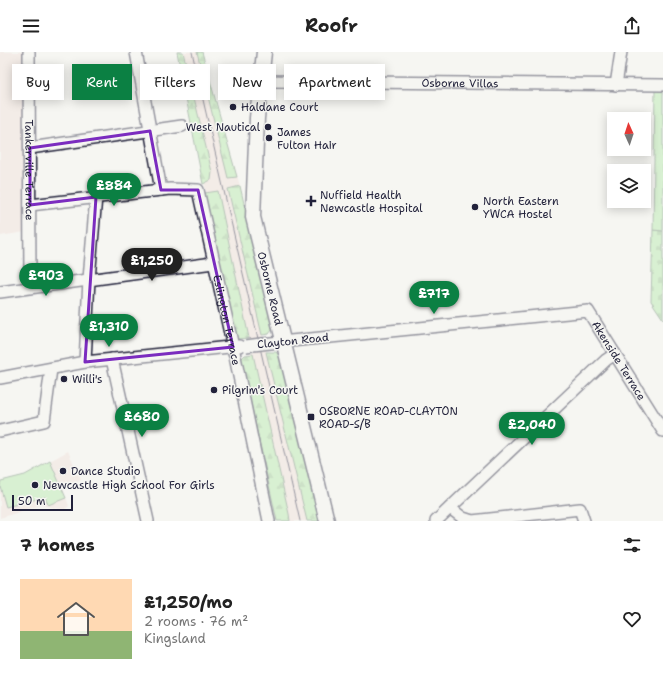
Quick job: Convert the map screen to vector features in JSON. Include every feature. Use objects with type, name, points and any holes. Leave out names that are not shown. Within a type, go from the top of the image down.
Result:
[{"type":"main road","name":"Osborne Road","points":[[262,64],[264,52]]},
{"type":"main road","name":"Osborne Road","points":[[259,100],[253,180],[253,217],[327,521]]},
{"type":"street","name":"Tankerville Terrace","points":[[29,52],[30,287]]},
{"type":"street","points":[[30,205],[161,190],[136,52]]},
{"type":"street","points":[[616,85],[621,52]]},
{"type":"street","name":"Osborne Villas","points":[[276,81],[663,86]]},
{"type":"street","points":[[30,148],[182,126]]},
{"type":"street","name":"Eslington Terrace","points":[[161,190],[198,190],[213,263],[233,347],[268,521]]},
{"type":"street","points":[[85,362],[89,279],[96,198]]},
{"type":"street","points":[[0,292],[213,263]]},
{"type":"street","name":"Clayton Road","points":[[0,378],[85,362],[588,311]]},
{"type":"street","name":"Akenside Terrace","points":[[588,311],[663,430]]},
{"type":"street","points":[[436,521],[606,360],[615,354]]},
{"type":"street","points":[[112,359],[148,521]]},
{"type":"street","points":[[0,430],[44,421],[51,369]]},
{"type":"street","points":[[450,508],[463,518],[472,521],[580,509],[584,521]]},
{"type":"highlighted area","points":[[150,131],[161,190],[198,190],[233,347],[85,362],[96,197],[30,205],[30,148]]},
{"type":"shaded area","points":[[0,52],[22,52],[22,64],[12,64],[12,100],[23,100],[25,232],[0,236]]},
{"type":"shaded area","points":[[177,52],[202,52],[205,64],[180,64]]},
{"type":"shaded area","points":[[210,80],[240,186],[272,325],[272,330],[269,334],[262,335],[266,352],[276,352],[320,521],[277,521],[241,359],[245,355],[253,353],[250,338],[237,339],[187,100],[210,100]]},
{"type":"shaded area","name":"Newcastle High School For Girls","points":[[68,451],[81,480],[63,489],[69,506],[64,510],[41,505],[0,518],[0,481],[25,475]]},
{"type":"green space","points":[[177,52],[183,52],[186,64],[179,64]]},
{"type":"green space","points":[[197,52],[202,52],[205,64],[200,64]]},
{"type":"green space","points":[[210,81],[237,177],[228,178],[209,100]]},
{"type":"green space","points":[[655,90],[663,90],[663,231],[653,230]]},
{"type":"green space","points":[[186,100],[195,100],[212,172],[211,180],[203,184]]},
{"type":"green space","points":[[240,186],[272,325],[272,330],[269,334],[262,335],[228,189]]},
{"type":"green space","points":[[218,191],[249,338],[237,339],[205,193]]},
{"type":"green space","points":[[653,230],[663,231],[663,319],[651,301]]},
{"type":"green space","points":[[266,352],[276,352],[281,358],[320,521],[307,521]]},
{"type":"green space","points":[[253,354],[290,521],[277,521],[241,359],[245,355]]},
{"type":"green space","points":[[50,461],[66,498],[48,505],[45,497],[6,507],[0,486],[1,481],[25,475]]},
{"type":"tram line","points":[[192,52],[300,521]]},
{"type":"place","name":"Haldane Court","points":[[233,107]]},
{"type":"place","name":"West Nautical","points":[[268,127]]},
{"type":"place","name":"James Fulton Hair","points":[[269,138]]},
{"type":"place","name":"Nuffield Health Newcastle Hospital","points":[[311,201]]},
{"type":"place","name":"North Eastern YWCA Hostel","points":[[475,207]]},
{"type":"place","name":"Willi's","points":[[64,379]]},
{"type":"place","name":"Pilgrim's Court","points":[[214,390]]},
{"type":"place","name":"OSBORNE ROAD-CLAYTON ROAD-S/B","points":[[311,417]]},
{"type":"place","name":"Dance Studio","points":[[63,471]]},
{"type":"place","name":"Newcastle High School For Girls","points":[[35,485]]}]
